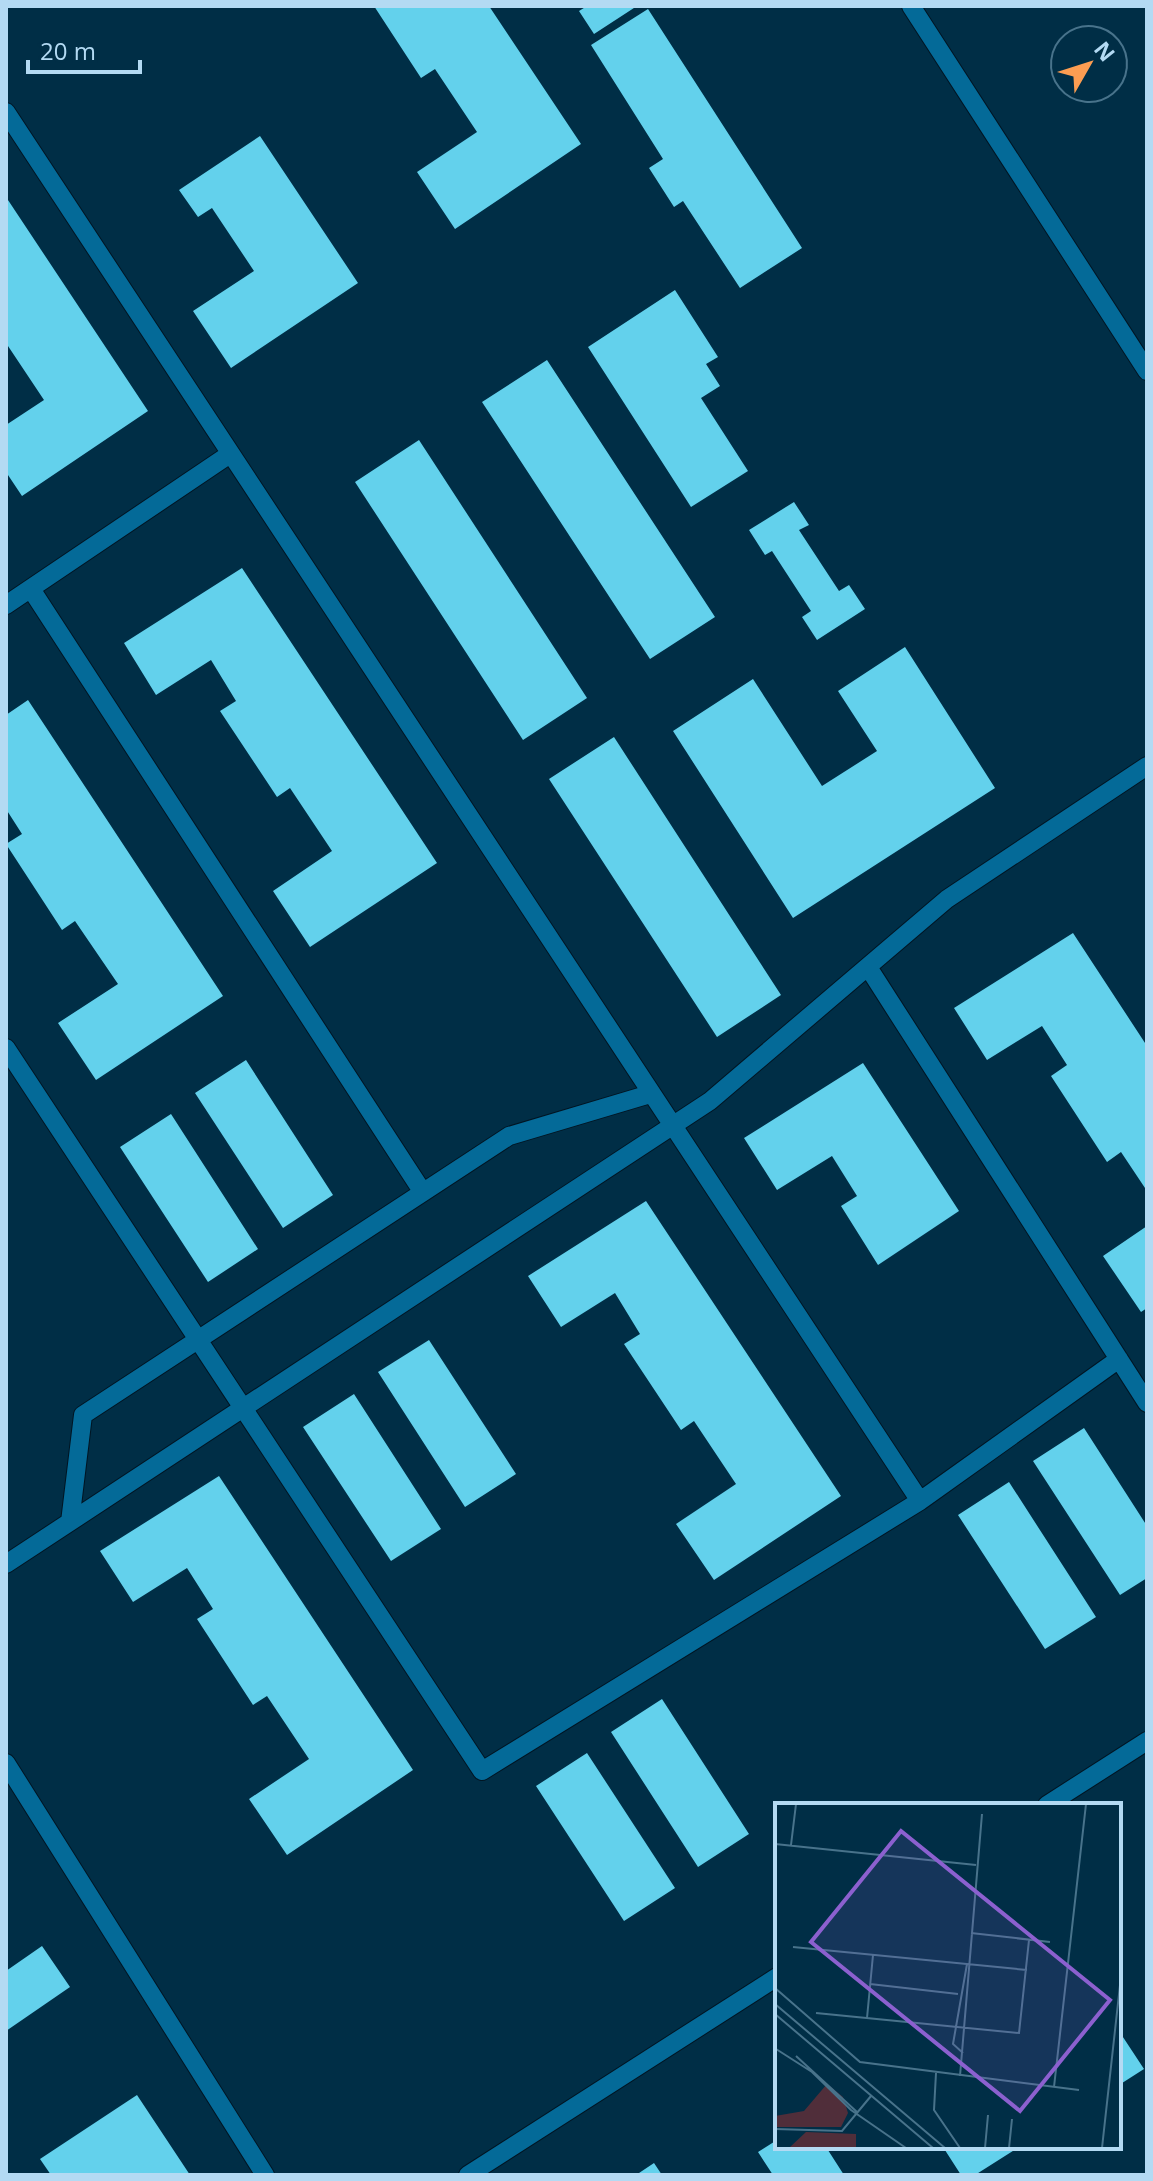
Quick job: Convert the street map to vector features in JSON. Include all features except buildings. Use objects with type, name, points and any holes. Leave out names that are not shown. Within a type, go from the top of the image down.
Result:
[{"type":"lane","points":[[911,6],[1147,371]]},
{"type":"lane","points":[[6,112],[920,1501]]},
{"type":"lane","points":[[6,605],[230,454]]},
{"type":"lane","points":[[31,589],[422,1191]]},
{"type":"lane","points":[[6,1564],[710,1101],[947,899],[1147,766]]},
{"type":"lane","points":[[868,967],[1147,1403]]},
{"type":"lane","points":[[6,1048],[482,1771],[920,1501],[1119,1359]]},
{"type":"lane","points":[[70,1522],[83,1415],[509,1136],[650,1094]]},
{"type":"lane","points":[[1050,1803],[1147,1741]]},
{"type":"lane","points":[[6,1763],[265,2175]]},
{"type":"lane","points":[[468,2175],[775,1978]]}]
